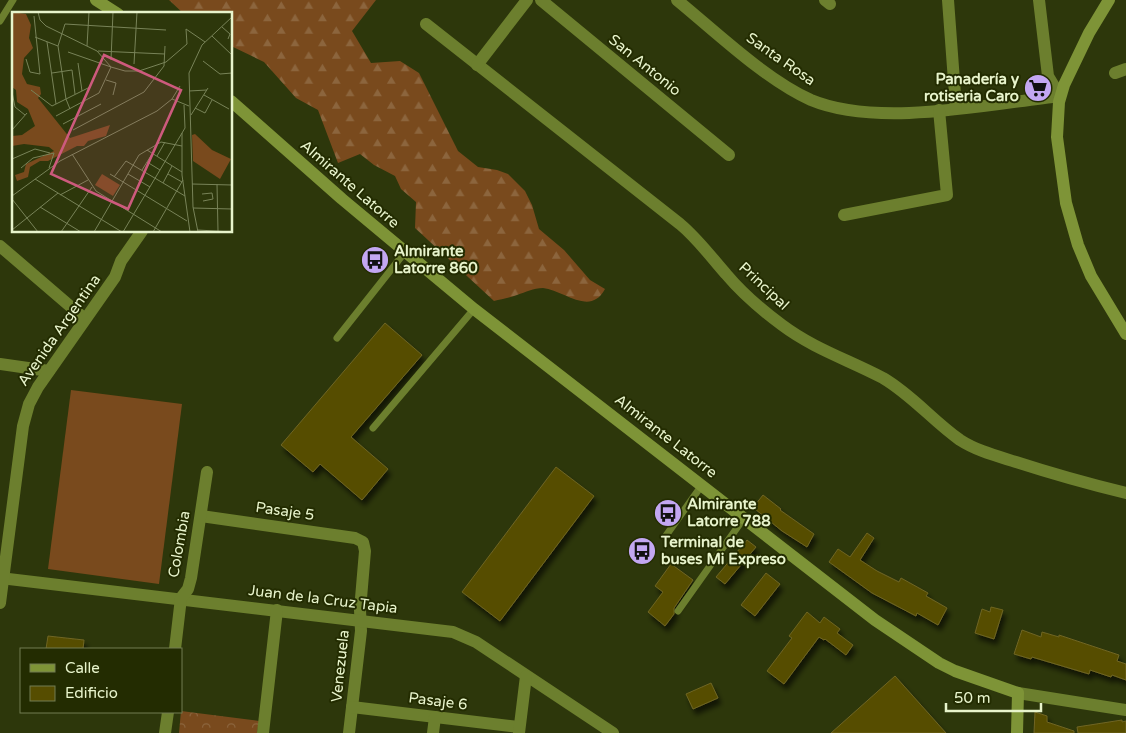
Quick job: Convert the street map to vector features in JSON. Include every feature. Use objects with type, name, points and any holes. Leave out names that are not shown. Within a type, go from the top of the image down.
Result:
[{"type":"main road","points":[[96,0],[115,12]]},
{"type":"main road","points":[[1110,0],[1090,33],[1060,96],[1057,137],[1062,181],[1071,224],[1078,245],[1091,276],[1126,334]]},
{"type":"main road","name":"Almirante Latorre","points":[[232,103],[404,252],[474,309],[875,620],[918,650],[955,671],[1018,693]]},
{"type":"main road","points":[[1017,733],[1018,693]]},
{"type":"street","points":[[477,65],[527,0]]},
{"type":"street","name":"San Antonio","points":[[541,0],[729,155]]},
{"type":"street","name":"Santa Rosa","points":[[677,0],[756,65],[780,82],[811,100],[830,106],[870,112],[896,113],[940,110],[1060,96]]},
{"type":"street","points":[[948,0],[956,108]]},
{"type":"street","points":[[1039,0],[1048,76],[1060,96]]},
{"type":"street","name":"Principal","points":[[426,24],[680,224],[704,246],[728,276],[782,325],[808,342],[884,379],[968,444],[1049,473],[1126,493]]},
{"type":"street","points":[[844,215],[947,195],[940,110]]},
{"type":"street","name":"Avenida Argentina","points":[[0,603],[1,578],[25,415],[33,395],[116,277],[121,260],[141,232]]},
{"type":"street","points":[[0,246],[86,319]]},
{"type":"street","points":[[0,364],[49,371]]},
{"type":"street","name":"Colombia","points":[[175,648],[181,598],[188,589],[191,578],[207,472]]},
{"type":"street","name":"Pasaje 5","points":[[201,516],[355,538],[363,542]]},
{"type":"street","name":"Venezuela","points":[[349,733],[361,632],[360,610],[365,551],[363,542]]},
{"type":"street","name":"Juan de la Cruz Tapia","points":[[1,578],[445,630],[460,634],[476,642],[613,733]]},
{"type":"street","points":[[263,733],[277,610]]},
{"type":"street","points":[[519,730],[526,676]]},
{"type":"street","name":"Almirante Latorre","points":[[1018,693],[1126,710]]},
{"type":"street","name":"Pasaje 6","points":[[352,707],[519,730]]},
{"type":"street","points":[[165,733],[168,713]]},
{"type":"street","points":[[433,733],[435,717]]},
{"type":"lane","points":[[0,21],[13,0]]},
{"type":"lane","points":[[337,338],[404,252]]},
{"type":"lane","points":[[373,428],[474,309]]},
{"type":"lane","points":[[665,537],[702,485]]},
{"type":"lane","points":[[678,611],[744,518]]},
{"type":"green space","points":[[169,0],[376,0],[352,31],[371,63],[400,61],[419,73],[458,151],[478,167],[508,174],[525,191],[532,205],[539,229],[564,250],[590,280],[605,289],[599,297],[592,301],[584,302],[543,288],[533,289],[494,301],[415,228],[416,202],[401,189],[395,176],[374,165],[360,154],[338,163],[318,110],[296,98],[264,62],[232,46],[232,12],[182,12]]},
{"type":"green space","points":[[71,390],[182,404],[159,584],[48,569]]},
{"type":"green space","points":[[182,711],[259,721],[257,733],[179,733]]},
{"type":"building","points":[[385,323],[422,355],[351,437],[388,469],[362,500],[320,464],[313,472],[281,445]]},
{"type":"building","points":[[556,467],[594,496],[500,621],[462,592]]},
{"type":"building","points":[[763,495],[780,510],[814,534],[807,547],[782,531],[755,509],[757,507],[755,505]]},
{"type":"building","points":[[867,533],[874,538],[860,560],[899,582],[901,578],[928,593],[926,596],[947,608],[938,625],[917,613],[916,616],[872,593],[829,562],[838,549],[850,557]]},
{"type":"building","points":[[747,540],[756,547],[725,584],[716,577]]},
{"type":"building","points":[[671,564],[693,580],[674,608],[674,614],[665,626],[648,612],[663,592],[655,586]]},
{"type":"building","points":[[766,573],[780,584],[755,616],[741,605]]},
{"type":"building","points":[[991,607],[1003,610],[994,639],[975,633],[982,609],[990,612]]},
{"type":"building","points":[[807,612],[820,623],[824,617],[840,629],[837,633],[853,645],[846,655],[825,639],[819,637],[784,684],[767,671],[792,638],[789,636]]},
{"type":"building","points":[[1022,630],[1041,637],[1042,632],[1059,637],[1059,635],[1119,655],[1117,661],[1126,664],[1126,680],[1090,670],[1089,674],[1032,657],[1031,659],[1014,654]]},
{"type":"building","points":[[48,636],[84,640],[83,648],[46,648]]},
{"type":"building","points":[[895,676],[946,733],[831,733]]},
{"type":"building","points":[[711,683],[718,698],[693,709],[686,694]]},
{"type":"building","points":[[1035,712],[1047,716],[1047,722],[1074,731],[1074,733],[1034,733]]},
{"type":"building","points":[[1122,720],[1122,722],[1126,721],[1126,733],[1078,733],[1077,727]]},
{"type":"place","name":"Panadería y rotiseria Caro","points":[[1038,88]]},
{"type":"place","name":"Almirante Latorre 860","points":[[375,260]]},
{"type":"place","name":"Almirante Latorre 788","points":[[668,513]]},
{"type":"place","name":"Terminal de buses Mi Expreso","points":[[642,551]]}]
